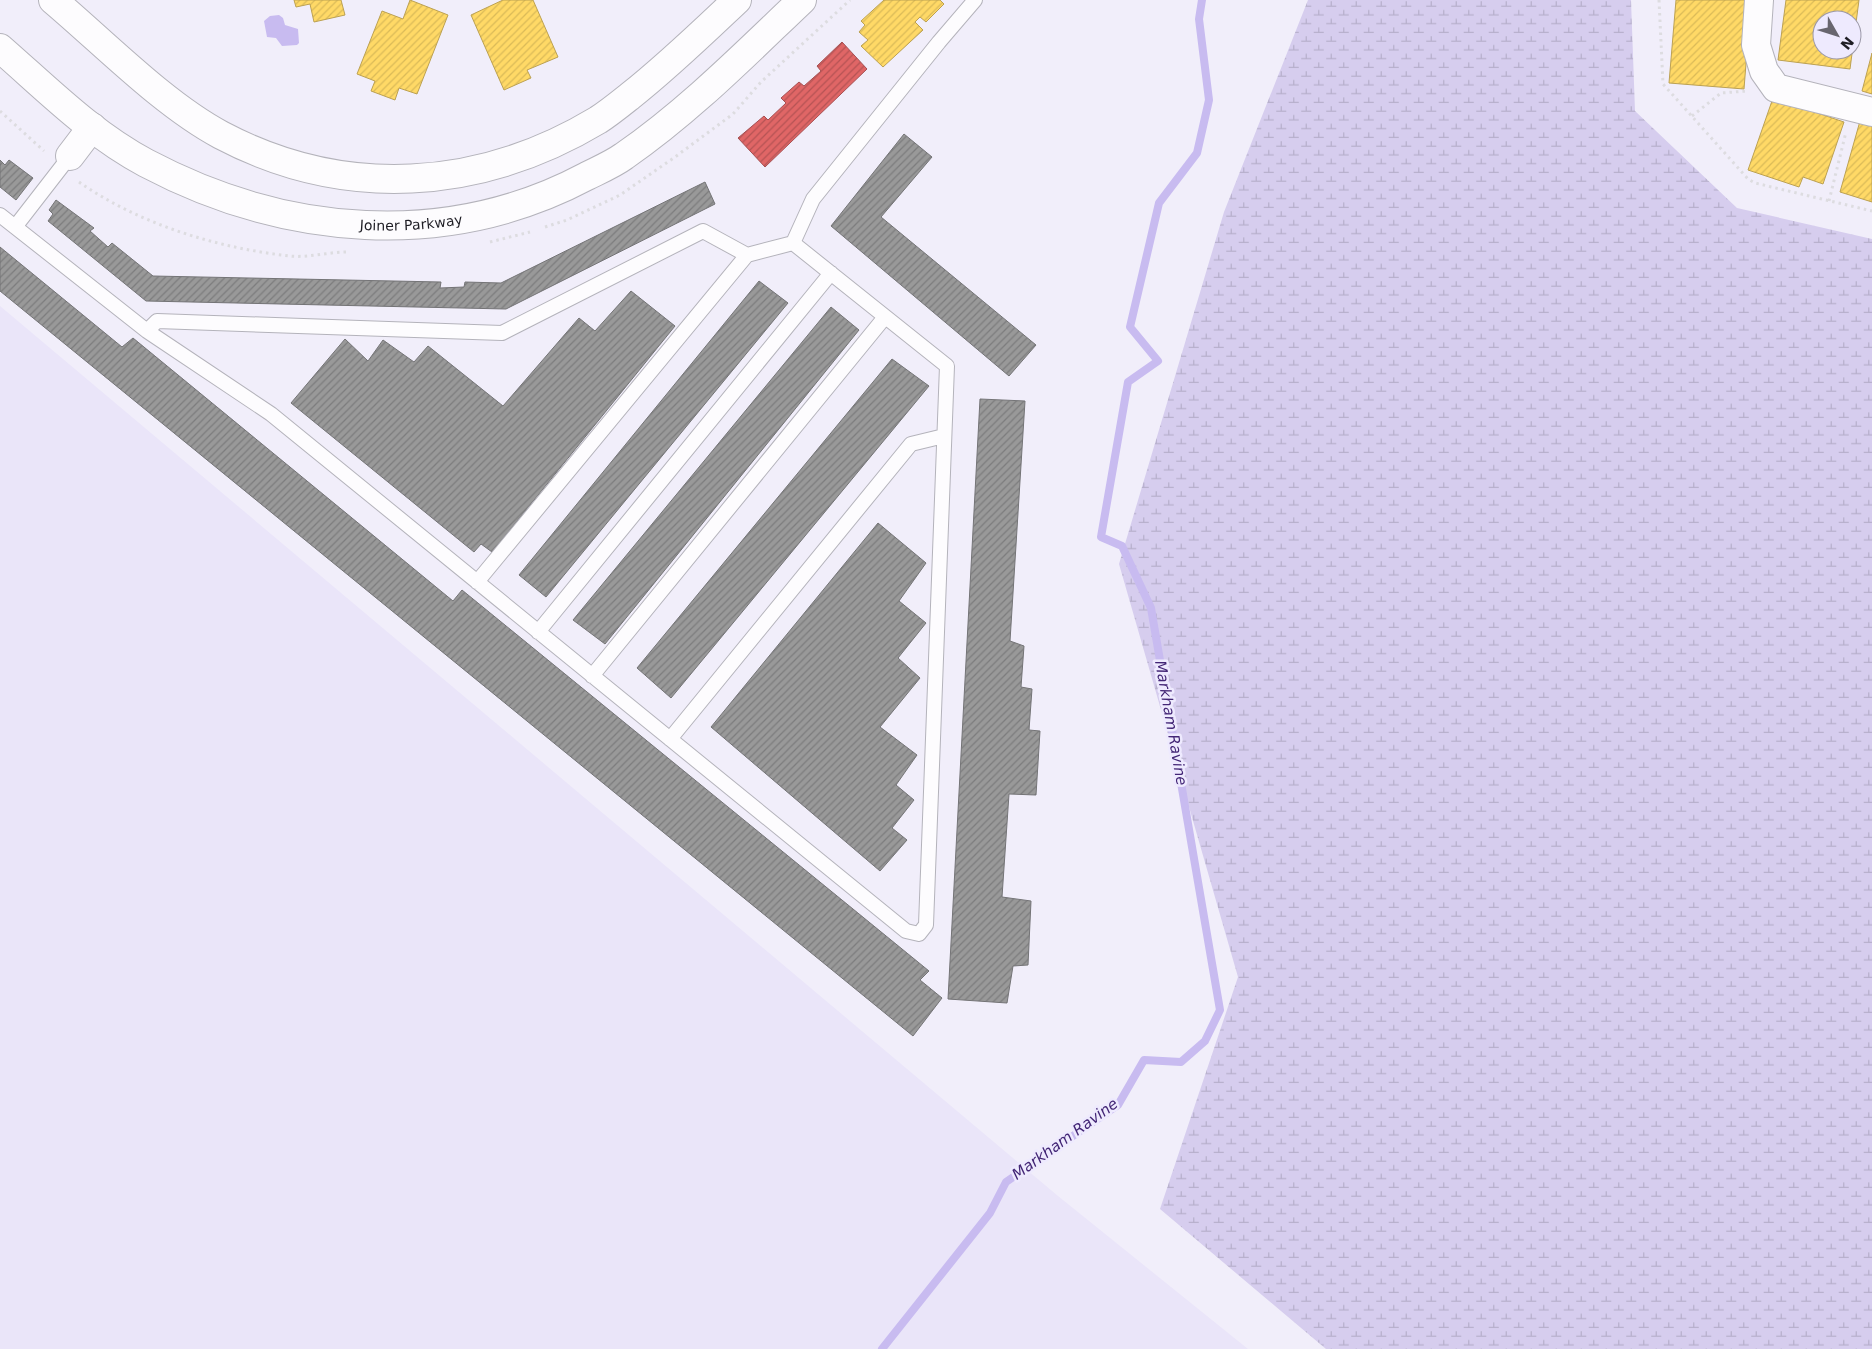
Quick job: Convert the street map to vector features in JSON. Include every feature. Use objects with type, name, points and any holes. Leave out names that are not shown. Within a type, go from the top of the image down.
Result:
[{"type":"street","points":[[53,0],[184,111],[220,134],[268,157],[326,172],[375,180],[422,178],[491,168],[542,150],[600,119],[660,72],[737,0]]},
{"type":"street","name":"Joiner Parkway","points":[[0,48],[92,127],[144,162],[197,187],[251,207],[313,221],[372,226],[438,223],[512,208],[560,190],[623,157],[686,108],[802,0]]},
{"type":"street","points":[[1759,0],[1756,45],[1768,77],[1776,88],[1862,110]]},
{"type":"street","points":[[70,156],[92,127]]},
{"type":"lane","points":[[793,243],[813,199],[975,0]]},
{"type":"lane","points":[[15,227],[70,156]]},
{"type":"lane","points":[[0,216],[147,331],[271,414],[906,931],[919,934],[926,925],[947,366],[793,243]]},
{"type":"lane","points":[[147,331],[157,321],[502,333],[704,231],[747,255]]},
{"type":"lane","points":[[477,582],[747,255],[793,243]]},
{"type":"lane","points":[[538,632],[831,273]]},
{"type":"lane","points":[[592,676],[885,317]]},
{"type":"lane","points":[[670,739],[911,444],[944,436]]},
{"type":"path","points":[[1659,0],[1663,84],[1751,182],[1872,211]]},
{"type":"path","points":[[1692,116],[1721,93],[1747,91],[1768,77]]},
{"type":"path","points":[[1829,200],[1862,110]]},
{"type":"shaded area","points":[[279,15],[283,18],[285,25],[298,29],[299,43],[297,45],[282,46],[276,38],[267,37],[264,21],[270,16]]},
{"type":"shaded area","points":[[0,306],[1058,1196],[1248,1349],[0,1349]]},
{"type":"green space","points":[[1308,0],[1631,0],[1635,111],[1737,208],[1872,239],[1872,1349],[1326,1349],[1160,1209],[1238,977],[1119,564],[1224,212]]},
{"type":"building: Homes","points":[[294,0],[341,0],[345,15],[314,22],[310,4],[296,7]]},
{"type":"building: Homes","points":[[410,0],[448,15],[417,94],[399,88],[395,100],[371,91],[375,81],[357,74],[382,11],[403,19]]},
{"type":"building: Homes","points":[[503,0],[533,0],[558,57],[527,70],[531,78],[504,90],[471,15]]},
{"type":"building: Homes","points":[[884,0],[940,0],[944,4],[926,22],[920,17],[915,22],[923,30],[883,67],[861,46],[868,40],[859,32],[865,25],[861,21]]},
{"type":"building: Homes","points":[[1676,0],[1751,0],[1744,89],[1669,83]]},
{"type":"building: Homes","points":[[1786,0],[1859,0],[1858,10],[1812,10],[1812,60],[1851,60],[1850,69],[1778,60]]},
{"type":"building: Homes","points":[[1872,53],[1872,94],[1862,91]]},
{"type":"building: Homes","points":[[1773,98],[1844,122],[1823,184],[1803,177],[1799,187],[1748,170]]},
{"type":"building: Homes","points":[[1860,121],[1872,124],[1872,202],[1840,192]]},
{"type":"building: Shops","points":[[842,42],[867,69],[765,167],[738,138],[764,116],[768,120],[786,103],[781,98],[799,82],[804,86],[821,71],[817,66]]},
{"type":"building: Industry","points":[[904,134],[932,157],[881,217],[1036,345],[1009,376],[831,226]]},
{"type":"building: Industry","points":[[0,160],[5,165],[9,160],[33,178],[16,200],[0,187]]},
{"type":"building: Industry","points":[[705,182],[715,204],[506,309],[146,301],[48,221],[53,214],[49,210],[56,200],[94,228],[90,231],[108,247],[112,243],[153,276],[441,282],[440,288],[464,287],[465,282],[501,283]]},
{"type":"building: Industry","points":[[0,247],[122,347],[133,338],[453,601],[462,590],[929,971],[920,980],[942,998],[913,1036],[0,291]]},
{"type":"building: Industry","points":[[759,281],[788,303],[546,597],[519,575]]},
{"type":"building: Industry","points":[[631,291],[675,326],[492,552],[481,544],[474,552],[291,403],[345,339],[368,361],[383,340],[414,362],[428,346],[503,406],[579,318],[595,331]]},
{"type":"building: Industry","points":[[831,307],[859,330],[605,644],[573,620]]},
{"type":"building: Industry","points":[[892,359],[929,386],[671,698],[637,668]]},
{"type":"building: Industry","points":[[980,399],[1025,401],[1010,641],[1024,646],[1021,687],[1032,689],[1029,730],[1040,731],[1036,795],[1009,794],[1002,897],[1031,901],[1028,965],[1013,966],[1007,1003],[948,999]]},
{"type":"building: Industry","points":[[878,523],[926,563],[899,601],[926,623],[898,658],[920,678],[880,727],[917,755],[896,785],[914,800],[892,828],[907,840],[880,871],[711,727]]},
{"type":"waterway","name":"Markham Ravine","points":[[882,1349],[990,1213],[1006,1182],[1118,1105],[1144,1060],[1181,1062],[1205,1041],[1220,1010],[1151,608],[1122,546],[1101,537],[1128,382],[1158,361],[1130,327],[1159,203],[1197,153],[1209,100],[1199,19],[1202,0]]}]
